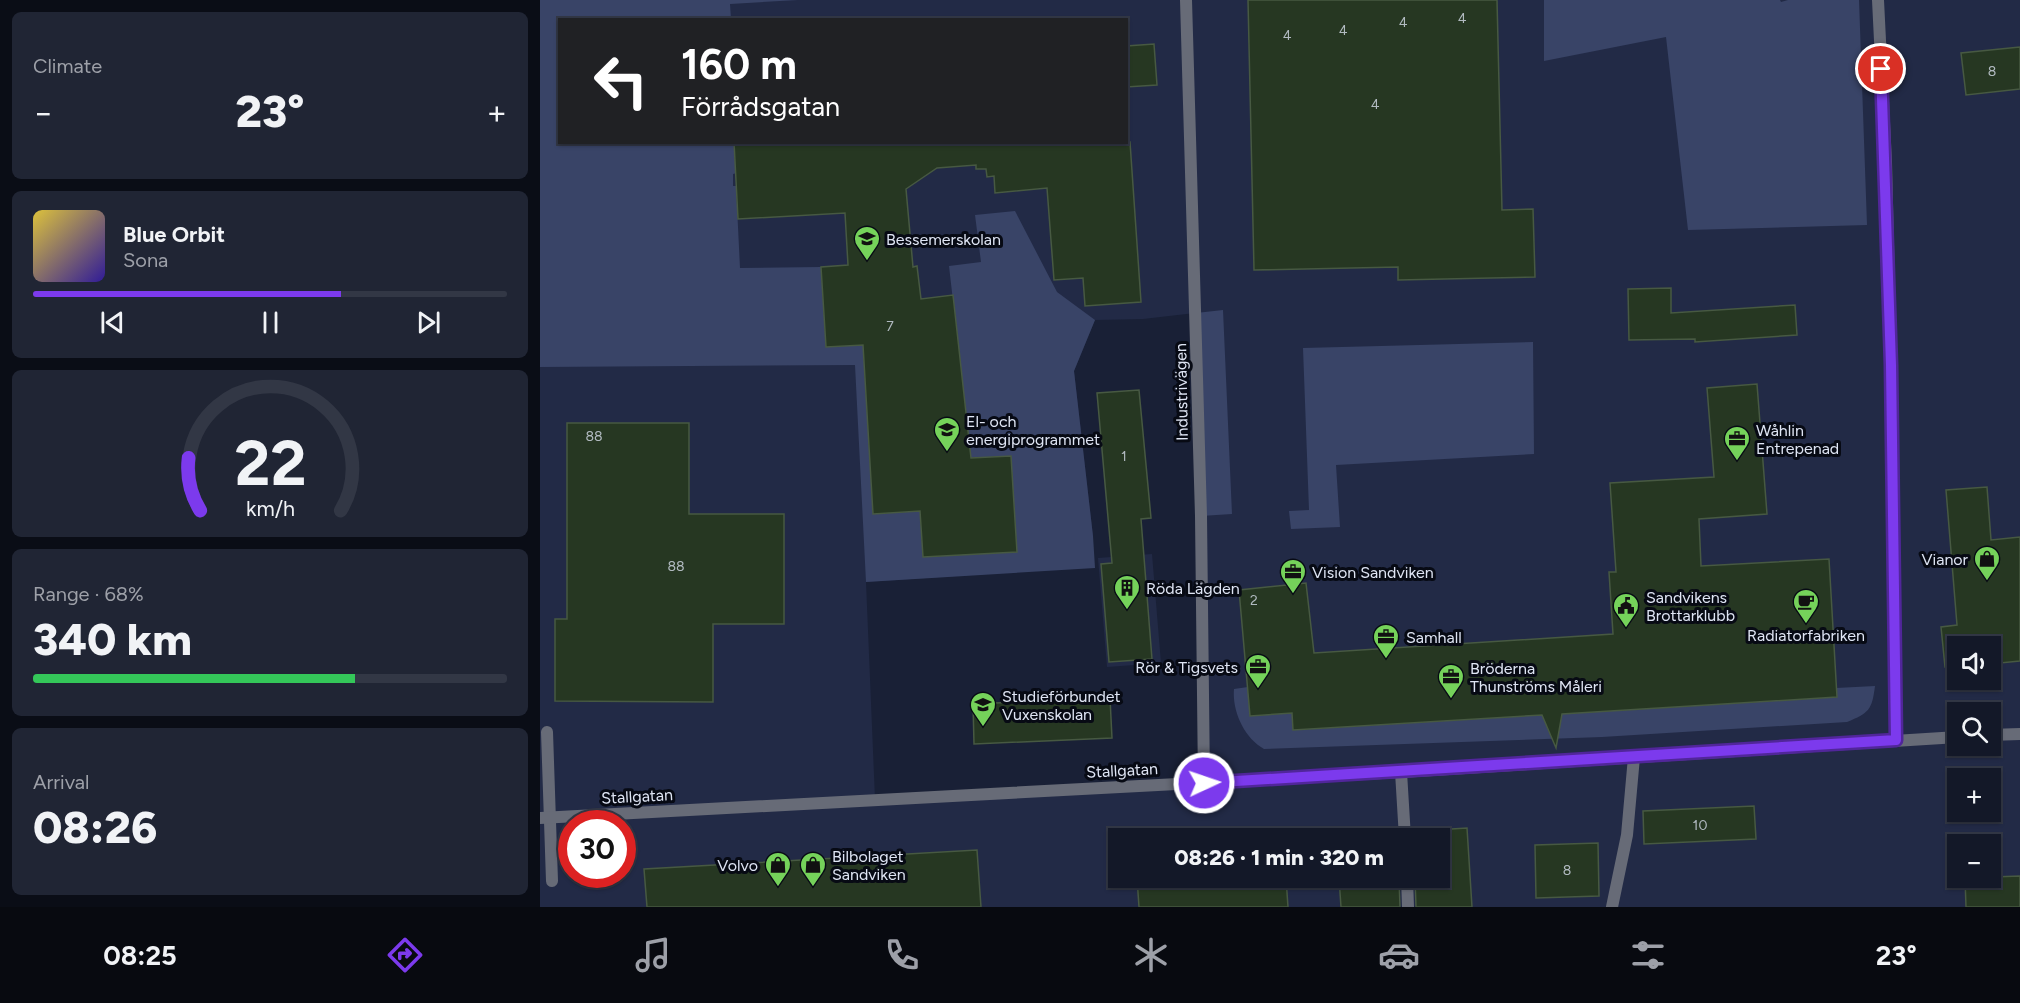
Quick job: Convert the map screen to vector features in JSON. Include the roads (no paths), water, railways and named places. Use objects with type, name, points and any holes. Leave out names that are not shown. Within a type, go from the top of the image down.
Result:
[{"type":"street","name":"Industrivägen","points":[[1186,0],[1201,516],[1204,783]]},
{"type":"street","points":[[1878,0],[1886,162],[1891,365],[1896,740]]},
{"type":"street","points":[[547,732],[544,817],[552,881]]},
{"type":"street","points":[[2001,735],[2020,734]]},
{"type":"street","name":"Stallgatan","points":[[544,817],[1401,772],[1947,738]]},
{"type":"street","points":[[1612,907],[1627,835],[1634,757]]},
{"type":"street","points":[[1401,772],[1404,828]]},
{"type":"street","points":[[1407,888],[1408,907]]},
{"type":"place","name":"Bessemerskolan","points":[[867,262]]},
{"type":"place","name":"El- och energiprogrammet","points":[[947,453]]},
{"type":"place","name":"Wåhlin Entrepenad","points":[[1737,462]]},
{"type":"place","name":"Vianor","points":[[1987,582]]},
{"type":"place","name":"Vision Sandviken","points":[[1293,595]]},
{"type":"place","name":"Röda Lägden","points":[[1127,611]]},
{"type":"place","name":"Radiatorfabriken","points":[[1806,625]]},
{"type":"place","name":"Sandvikens Brottarklubb","points":[[1626,629]]},
{"type":"place","name":"Samhall","points":[[1386,660]]},
{"type":"place","name":"Rör & Tigsvets","points":[[1258,690]]},
{"type":"place","name":"Bröderna Thunströms Måleri","points":[[1451,700]]},
{"type":"place","name":"Studieförbundet Vuxenskolan","points":[[983,728]]},
{"type":"place","name":"Volvo","points":[[778,888]]},
{"type":"place","name":"Bilbolaget Sandviken","points":[[813,888]]}]
